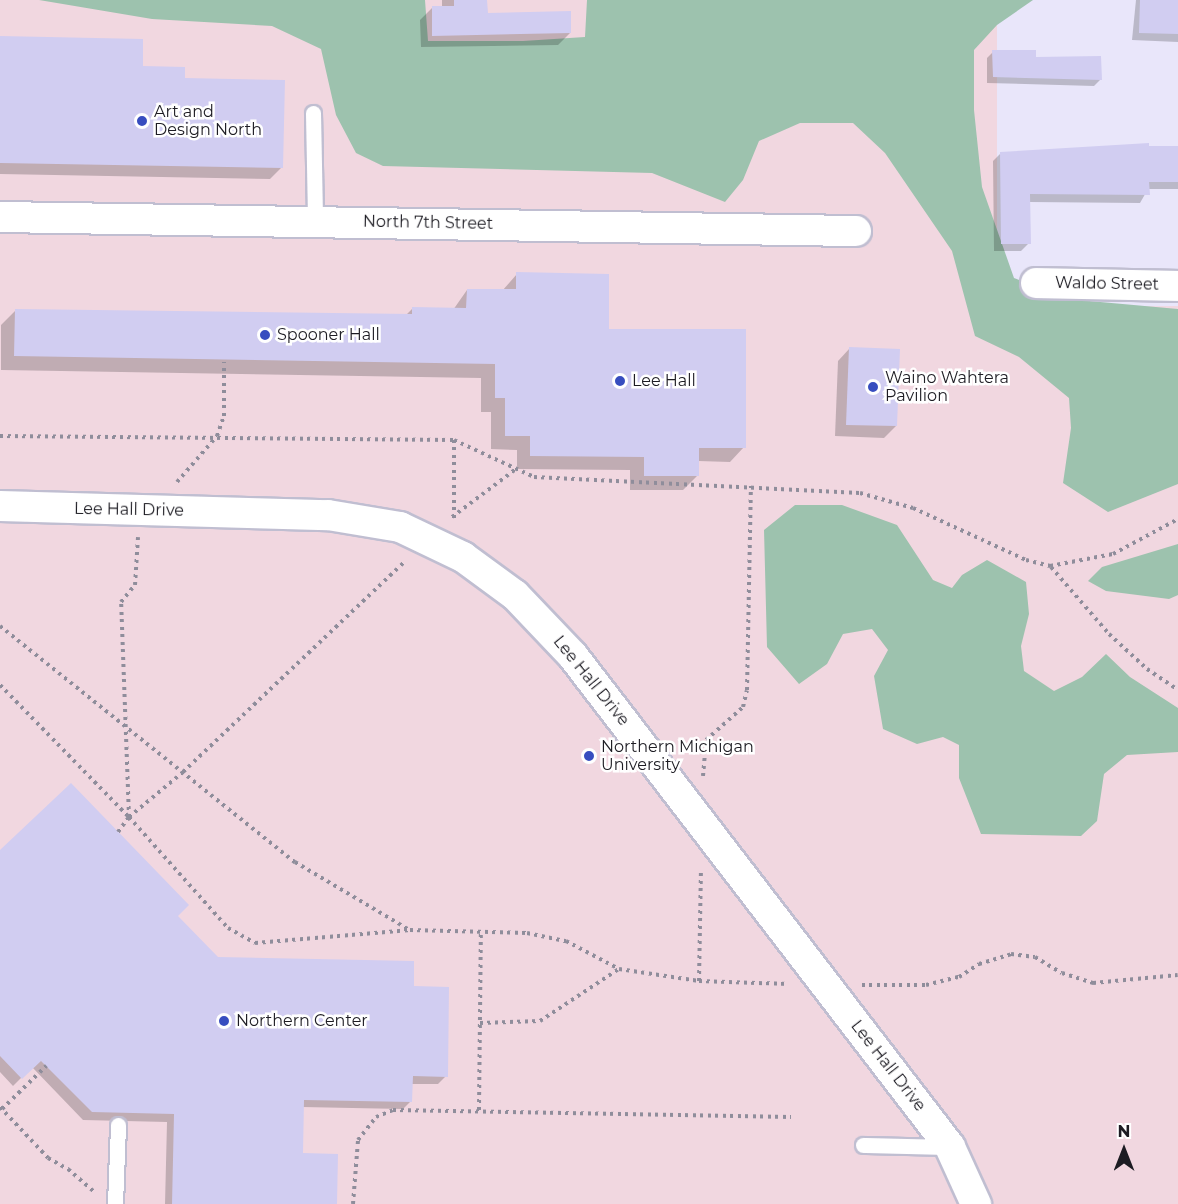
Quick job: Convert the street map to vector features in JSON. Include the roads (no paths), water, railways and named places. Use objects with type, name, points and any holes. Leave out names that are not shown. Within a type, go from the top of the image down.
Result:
[{"type":"street","name":"North 7th Street","points":[[0,217],[856,231]]},
{"type":"street","name":"Waldo Street","points":[[1036,283],[1178,286]]},
{"type":"street","name":"Lee Hall Drive","points":[[0,506],[328,515],[400,527],[463,557],[522,602],[573,656],[950,1147],[976,1204]]},
{"type":"lane","points":[[313,113],[315,221]]},
{"type":"lane","points":[[115,1204],[118,1125]]},
{"type":"lane","points":[[863,1145],[950,1147]]},
{"type":"place","name":"Art and Design North","points":[[142,121]]},
{"type":"place","name":"Spooner Hall","points":[[265,335]]},
{"type":"place","name":"Lee Hall","points":[[620,381]]},
{"type":"place","name":"Waino Wahtera Pavilion","points":[[873,387]]},
{"type":"place","name":"Northern Michigan University","points":[[589,756]]},
{"type":"place","name":"Northern Center","points":[[224,1021]]}]
